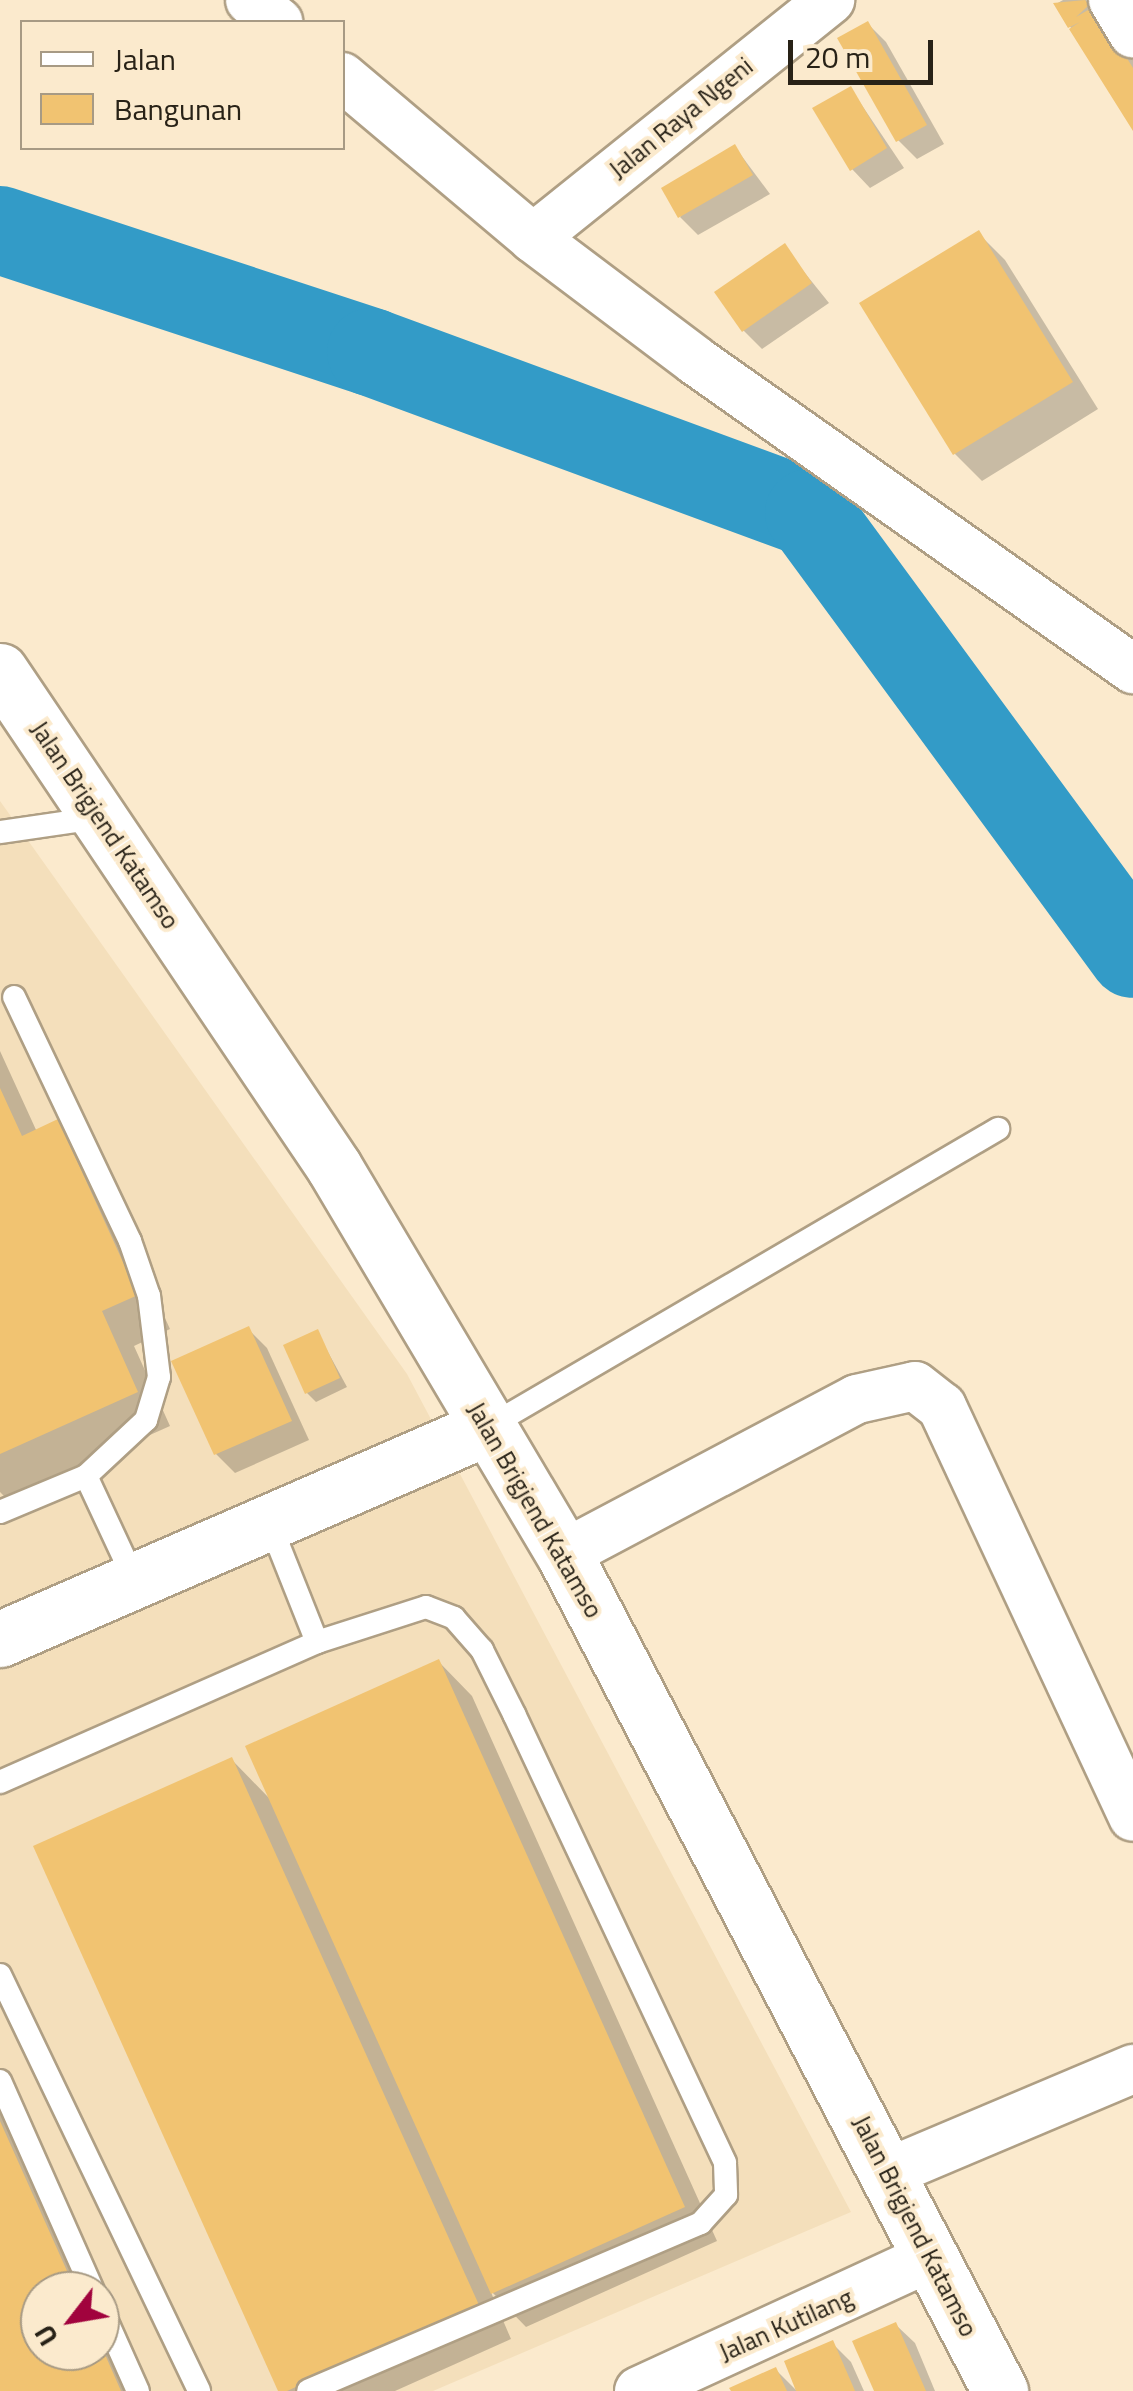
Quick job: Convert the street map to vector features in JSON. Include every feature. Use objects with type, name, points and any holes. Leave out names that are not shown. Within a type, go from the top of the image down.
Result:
[{"type":"street","points":[[250,0],[275,20]]},
{"type":"street","name":"Jalan Raya Ngeni","points":[[533,238],[830,0]]},
{"type":"street","points":[[1113,0],[1133,33]]},
{"type":"street","points":[[345,79],[533,238],[1133,669]]},
{"type":"street","name":"Jalan Brigjend Katamso","points":[[0,671],[334,1168],[564,1554],[1000,2391]]},
{"type":"street","points":[[564,1554],[857,1398],[915,1386],[942,1407],[1133,1817]]},
{"type":"street","points":[[0,1639],[488,1427]]},
{"type":"street","points":[[889,2172],[1133,2069]]},
{"type":"street","name":"Jalan Kutilang","points":[[639,2391],[931,2257]]},
{"type":"lane","points":[[0,832],[101,817]]},
{"type":"lane","points":[[0,1512],[86,1476],[146,1420],[156,1402],[149,1296],[130,1240],[14,998]]},
{"type":"lane","points":[[488,1427],[998,1129]]},
{"type":"lane","points":[[86,1476],[135,1581]]},
{"type":"lane","points":[[270,1524],[317,1642]]},
{"type":"lane","points":[[2,1775],[317,1642],[426,1607],[454,1618],[482,1650],[725,2163],[726,2195],[701,2223],[308,2391]]},
{"type":"lane","points":[[0,1974],[199,2391]]},
{"type":"lane","points":[[0,2081],[84,2271]]},
{"type":"lane","points":[[120,2351],[138,2391]]},
{"type":"shaded area","points":[[0,801],[407,1374],[851,2212],[433,2391],[0,2391]]},
{"type":"building","points":[[1085,0],[1089,5],[1076,17],[1095,6],[1133,68],[1133,131],[1069,29],[1080,22],[1068,28],[1053,3]]},
{"type":"building","points":[[868,21],[927,125],[896,142],[837,38]]},
{"type":"building","points":[[851,86],[887,148],[850,171],[812,108]]},
{"type":"building","points":[[735,144],[753,175],[678,218],[661,188]]},
{"type":"building","points":[[979,230],[1073,382],[953,455],[859,303]]},
{"type":"building","points":[[785,243],[812,283],[742,332],[714,292]]},
{"type":"building","points":[[0,1088],[22,1136],[58,1119],[138,1295],[102,1311],[138,1392],[0,1454]]},
{"type":"building","points":[[249,1326],[292,1421],[214,1455],[171,1361]]},
{"type":"building","points":[[318,1329],[340,1378],[305,1394],[283,1345]]},
{"type":"building","points":[[439,1659],[685,2207],[491,2294],[245,1746]]},
{"type":"building","points":[[232,1757],[479,2305],[287,2391],[278,2391],[33,1846]]},
{"type":"building","points":[[0,2121],[67,2271],[20,2271],[20,2371],[112,2371],[121,2391],[0,2391]]},
{"type":"building","points":[[896,2322],[926,2391],[874,2391],[852,2341]]},
{"type":"building","points":[[833,2340],[855,2391],[796,2391],[784,2361]]},
{"type":"building","points":[[776,2367],[787,2391],[729,2388]]},
{"type":"waterway","points":[[0,230],[371,352],[809,513],[1133,954]]}]
